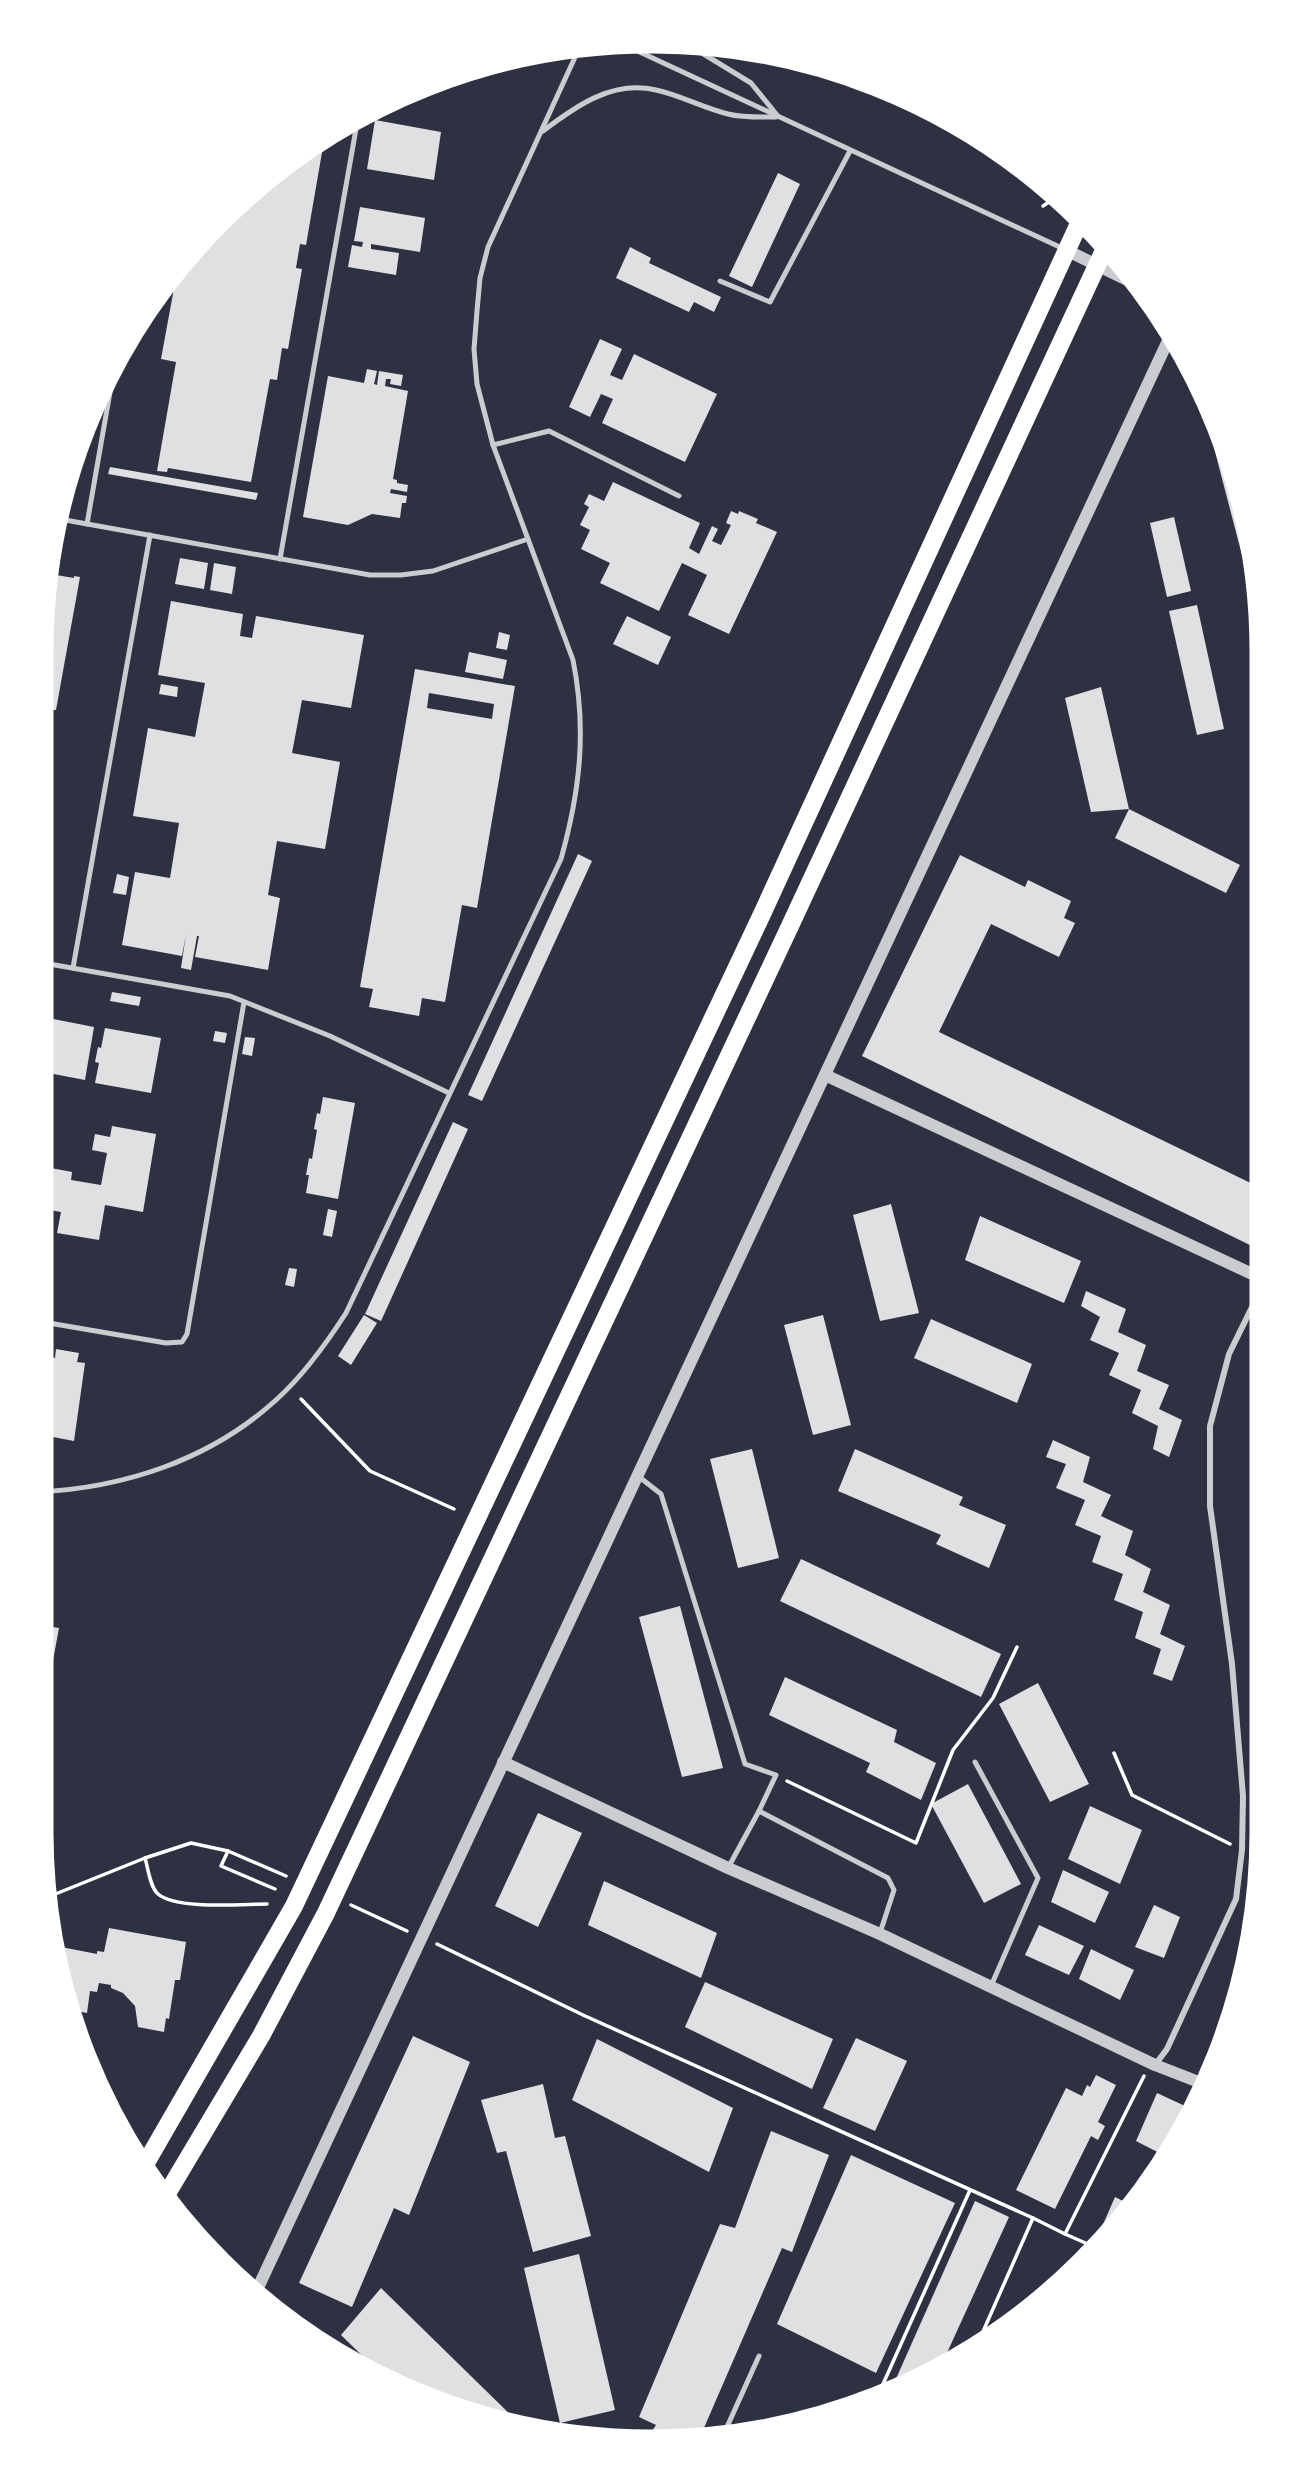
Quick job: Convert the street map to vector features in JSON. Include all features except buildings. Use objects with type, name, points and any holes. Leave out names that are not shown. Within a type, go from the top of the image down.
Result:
[{"type":"main road","points":[[147,2160],[294,1906],[751,937],[1078,225]]},
{"type":"main road","points":[[169,2191],[261,2036],[326,1913],[779,951],[1103,253]]},
{"type":"street","points":[[1066,250],[1124,279]]},
{"type":"street","points":[[258,2287],[1168,342]]},
{"type":"street","points":[[825,1075],[1254,1275]]},
{"type":"street","points":[[1155,2065],[1167,2049],[1236,1899],[1242,1850],[1243,1796],[1235,1691],[1210,1506],[1210,1426],[1229,1354],[1254,1303]]},
{"type":"street","points":[[503,1762],[728,1868],[880,1934],[1155,2065],[1199,2082]]},
{"type":"lane","points":[[634,49],[1066,250]]},
{"type":"lane","points":[[700,51],[751,83],[779,118]]},
{"type":"lane","points":[[49,1491],[100,1486],[165,1468],[223,1438],[277,1400],[327,1343],[346,1313],[561,859],[569,828],[582,744],[580,695],[573,660],[493,445],[477,384],[474,349],[481,278],[488,247],[577,54]]},
{"type":"lane","points":[[540,133],[577,106],[600,95],[634,88],[655,90],[730,115],[779,118]]},
{"type":"lane","points":[[280,559],[356,127]]},
{"type":"lane","points":[[720,281],[770,302],[850,151]]},
{"type":"lane","points":[[87,524],[111,384]]},
{"type":"lane","points":[[493,445],[549,431],[678,496]]},
{"type":"lane","points":[[64,520],[370,575],[433,571],[528,539]]},
{"type":"lane","points":[[73,968],[150,535]]},
{"type":"lane","points":[[49,964],[230,996],[330,1036],[449,1093]]},
{"type":"lane","points":[[49,1323],[166,1343],[182,1342],[187,1334],[244,1002]]},
{"type":"lane","points":[[637,1475],[661,1494],[745,1764],[776,1775],[728,1868]]},
{"type":"lane","points":[[975,1762],[1038,1878],[991,1986]]},
{"type":"lane","points":[[759,1811],[888,1878],[894,1890],[880,1934]]},
{"type":"lane","points":[[726,2429],[759,2356]]},
{"type":"path","points":[[1043,206],[1051,201]]},
{"type":"path","points":[[301,1399],[370,1471],[454,1510]]},
{"type":"path","points":[[776,1775],[916,1843],[953,1750],[993,1698],[1017,1647]]},
{"type":"path","points":[[1114,1753],[1132,1795],[1242,1850]]},
{"type":"path","points":[[52,1895],[145,1858],[191,1843],[228,1851],[292,1878]]},
{"type":"path","points":[[228,1851],[221,1866],[275,1889]]},
{"type":"path","points":[[145,1858],[155,1892],[162,1897],[203,1905],[267,1904]]},
{"type":"path","points":[[341,1901],[416,1935]]},
{"type":"path","points":[[428,1941],[583,2015],[1090,2245]]},
{"type":"path","points":[[1065,2234],[1141,2079],[1155,2065]]},
{"type":"path","points":[[881,2388],[970,2190]]},
{"type":"path","points":[[982,2335],[1032,2218]]}]
